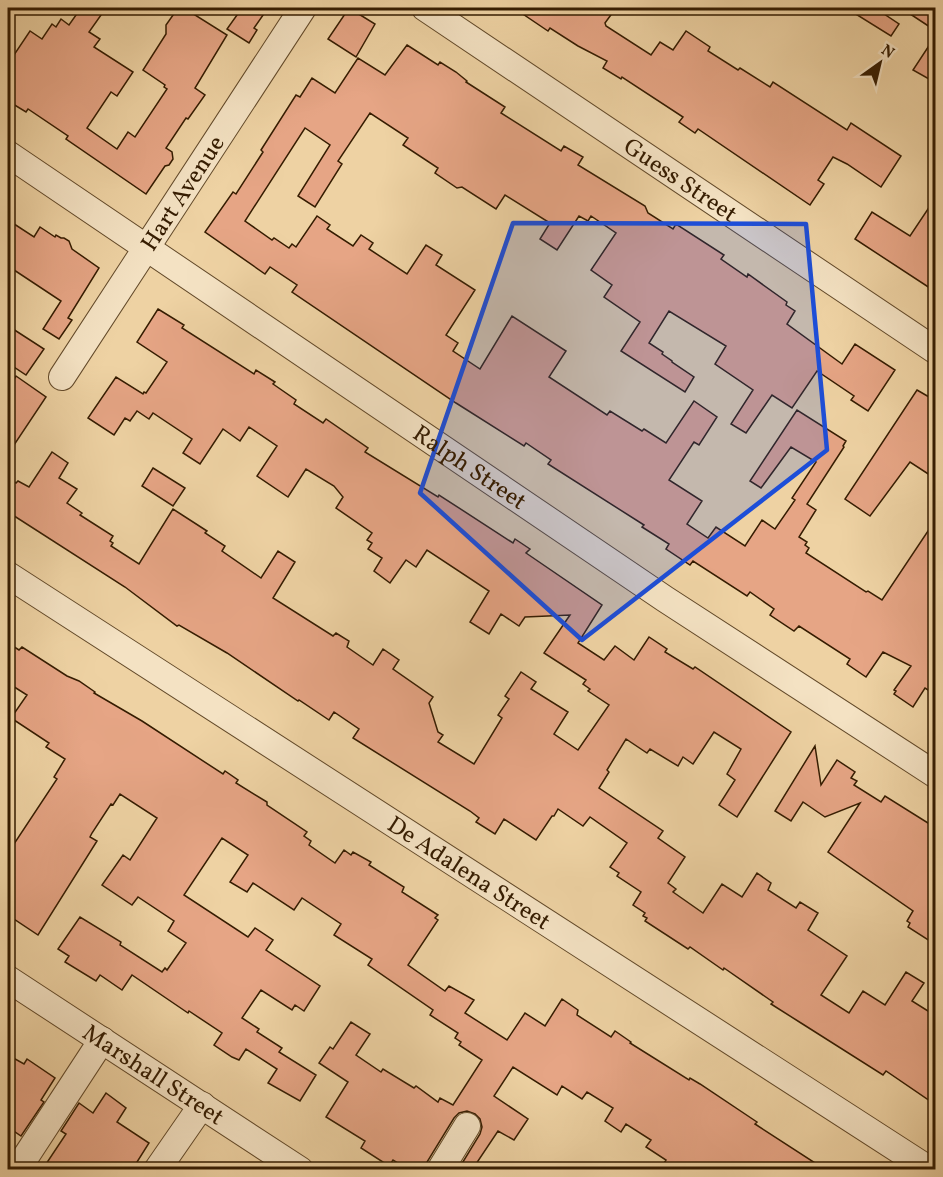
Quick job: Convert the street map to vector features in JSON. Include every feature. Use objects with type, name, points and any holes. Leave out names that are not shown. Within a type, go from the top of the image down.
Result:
[{"type":"street","name":"Hart Avenue","points":[[62,377],[303,8]]},
{"type":"street","name":"Guess Street","points":[[424,8],[936,351]]},
{"type":"street","name":"Ralph Street","points":[[8,154],[655,592],[936,775]]},
{"type":"street","name":"De Adalena Street","points":[[8,575],[930,1170]]},
{"type":"street","name":"Marshall Street","points":[[8,979],[300,1170]]},
{"type":"street","points":[[17,1170],[102,1040]]},
{"type":"street","points":[[157,1170],[202,1105]]},
{"type":"street","points":[[440,1170],[467,1126]]},
{"type":"highlighted area","points":[[513,223],[806,224],[827,450],[582,640],[420,493]]},
{"type":"building","points":[[81,8],[106,8],[89,32],[100,39],[94,47],[133,72],[117,96],[111,92],[87,128],[117,149],[128,132],[135,137],[167,89],[165,85],[143,70],[166,34],[166,25],[178,8],[184,8],[227,35],[195,88],[205,95],[166,148],[172,152],[173,159],[169,165],[165,166],[146,194],[66,139],[68,136],[28,109],[26,112],[8,101],[8,51],[14,55],[30,31],[42,39],[52,24],[56,27],[61,19],[69,25]]},
{"type":"building","points":[[242,8],[268,8],[254,28],[257,30],[249,43],[227,29]]},
{"type":"building","points":[[349,8],[375,24],[356,57],[328,39]]},
{"type":"building","points":[[514,8],[616,8],[605,23],[606,26],[651,55],[660,42],[673,50],[686,31],[710,47],[708,51],[738,70],[740,68],[770,87],[773,82],[847,130],[851,123],[901,156],[881,187],[833,157],[818,180],[824,184],[810,205],[698,129],[695,133],[679,122],[683,117],[622,77],[621,79],[603,68],[607,61],[550,28],[548,31]]},
{"type":"building","points":[[846,8],[875,8],[899,24],[891,36]]},
{"type":"building","points":[[901,8],[936,8],[936,31]]},
{"type":"building","points":[[936,35],[936,83],[913,70]]},
{"type":"building","points":[[407,45],[438,65],[440,62],[456,72],[466,82],[505,107],[501,113],[561,151],[564,146],[583,157],[578,165],[645,206],[648,213],[673,229],[676,224],[724,255],[721,259],[747,277],[748,274],[787,302],[786,305],[795,311],[787,324],[842,364],[855,344],[895,370],[868,411],[851,400],[854,396],[817,371],[792,408],[772,395],[746,433],[731,424],[753,390],[715,364],[726,346],[669,311],[649,343],[694,377],[685,392],[621,351],[640,322],[604,297],[612,285],[591,270],[616,233],[591,216],[588,221],[579,216],[557,250],[540,239],[550,223],[505,195],[496,209],[462,187],[457,188],[435,173],[438,168],[403,145],[408,138],[370,113],[338,161],[342,164],[315,207],[298,196],[330,145],[305,128],[245,221],[272,240],[274,238],[289,248],[292,244],[296,247],[317,216],[330,225],[327,229],[353,246],[361,235],[373,243],[369,249],[407,274],[426,245],[442,255],[436,265],[475,290],[446,335],[458,343],[453,351],[480,369],[512,316],[566,351],[549,377],[607,415],[610,411],[666,443],[694,401],[717,417],[699,445],[694,442],[669,480],[702,501],[687,524],[708,538],[716,527],[745,546],[762,520],[775,529],[795,500],[792,498],[816,462],[791,447],[761,488],[750,481],[797,410],[846,441],[807,504],[816,510],[799,537],[807,542],[805,545],[809,548],[806,553],[882,600],[936,519],[936,695],[925,688],[913,707],[894,694],[896,691],[894,690],[911,666],[883,652],[866,677],[847,664],[850,659],[799,626],[794,631],[770,615],[774,609],[750,592],[747,596],[693,561],[690,565],[666,549],[669,544],[642,527],[644,525],[548,464],[551,460],[526,443],[524,446],[456,403],[292,292],[297,285],[270,267],[265,274],[205,232],[233,192],[236,194],[296,95],[300,97],[312,78],[335,93],[358,58],[385,75]]},
{"type":"building","points":[[936,197],[936,292],[855,239],[872,212],[910,236]]},
{"type":"building","points":[[8,220],[34,237],[40,227],[55,237],[56,235],[64,238],[69,241],[72,249],[99,268],[68,318],[72,320],[59,339],[43,329],[61,301],[8,266]]},
{"type":"building","points":[[158,309],[184,325],[182,328],[254,374],[256,370],[275,382],[273,384],[296,400],[294,404],[323,423],[326,419],[368,448],[365,452],[438,497],[439,495],[513,543],[515,539],[530,549],[526,553],[602,605],[578,643],[604,660],[615,646],[634,660],[649,637],[667,649],[665,652],[693,669],[695,667],[791,732],[737,817],[719,805],[735,780],[727,774],[741,749],[714,732],[693,764],[683,757],[678,766],[650,749],[647,753],[626,739],[599,788],[663,831],[658,838],[685,857],[668,883],[676,889],[673,892],[703,913],[722,884],[742,897],[757,873],[771,883],[768,890],[796,908],[800,902],[818,913],[808,930],[847,956],[821,995],[849,1013],[863,991],[885,1005],[906,972],[924,983],[912,1001],[936,1016],[936,1105],[886,1071],[883,1075],[771,1004],[773,1002],[724,968],[723,970],[690,947],[688,949],[645,921],[647,918],[643,916],[645,913],[633,905],[641,892],[617,876],[619,873],[610,867],[627,843],[590,817],[583,826],[558,809],[536,840],[504,819],[495,834],[476,822],[479,818],[470,811],[353,738],[359,729],[334,712],[329,720],[298,701],[227,653],[179,625],[177,626],[125,587],[8,512],[8,478],[29,487],[52,452],[68,463],[59,478],[77,489],[67,503],[82,513],[80,515],[113,536],[110,541],[113,543],[111,546],[139,564],[173,509],[207,531],[205,533],[225,546],[222,551],[261,578],[278,551],[295,562],[273,598],[333,636],[336,633],[349,641],[347,647],[373,665],[383,649],[399,660],[393,669],[433,697],[429,703],[438,732],[443,735],[438,742],[474,764],[502,718],[498,715],[509,699],[505,696],[521,672],[536,682],[531,689],[568,712],[554,734],[578,750],[609,705],[588,691],[590,689],[583,684],[586,680],[544,653],[570,615],[525,617],[519,626],[501,614],[489,634],[470,622],[489,591],[427,550],[416,567],[406,560],[390,583],[374,571],[382,558],[368,549],[372,543],[367,540],[372,533],[336,508],[343,497],[334,486],[306,469],[288,497],[257,476],[277,446],[249,427],[240,441],[223,429],[200,464],[183,453],[192,439],[153,413],[149,419],[137,411],[130,421],[125,418],[114,435],[88,418],[116,377],[143,394],[167,362],[137,342]]},
{"type":"building","points":[[13,329],[44,349],[26,375],[8,363],[8,338]]},
{"type":"building","points":[[16,376],[46,397],[8,454],[8,389]]},
{"type":"building","points":[[917,390],[936,401],[936,479],[910,462],[870,516],[845,499]]},
{"type":"building","points":[[153,468],[185,488],[173,506],[142,486]]},
{"type":"building","points":[[8,643],[19,650],[22,647],[223,774],[225,771],[238,780],[236,783],[267,802],[267,805],[307,832],[304,836],[311,841],[309,845],[335,863],[344,850],[351,855],[353,852],[371,862],[369,865],[404,887],[402,892],[438,915],[435,918],[438,920],[408,965],[445,991],[449,986],[474,1000],[465,1013],[507,1040],[525,1013],[545,1026],[562,999],[578,1010],[577,1015],[611,1037],[615,1031],[689,1080],[690,1078],[700,1084],[757,1122],[755,1124],[826,1170],[660,1170],[666,1160],[646,1147],[651,1140],[626,1124],[621,1132],[605,1121],[613,1108],[587,1092],[582,1099],[562,1086],[557,1095],[513,1067],[494,1096],[528,1119],[514,1140],[498,1131],[472,1170],[458,1170],[482,1127],[480,1119],[467,1111],[459,1113],[454,1118],[427,1162],[425,1170],[409,1170],[393,1160],[389,1166],[361,1148],[365,1141],[326,1117],[348,1082],[319,1063],[330,1047],[333,1049],[351,1022],[370,1034],[356,1055],[381,1072],[383,1069],[414,1088],[416,1086],[438,1102],[440,1098],[453,1105],[482,1060],[459,1045],[461,1042],[455,1038],[458,1033],[430,1015],[433,1010],[368,965],[372,959],[334,935],[341,924],[302,898],[294,910],[253,883],[247,892],[230,882],[248,855],[222,838],[184,895],[248,937],[255,928],[273,940],[266,950],[320,986],[304,1011],[295,1005],[292,1010],[261,990],[242,1018],[259,1029],[257,1032],[282,1048],[279,1052],[316,1075],[300,1101],[268,1083],[277,1069],[246,1049],[239,1060],[232,1057],[214,1045],[222,1033],[132,975],[122,990],[100,975],[96,981],[65,962],[69,956],[58,949],[80,917],[121,942],[120,945],[162,972],[165,968],[167,970],[186,943],[168,931],[174,921],[138,897],[132,905],[102,885],[123,855],[130,860],[157,818],[120,794],[92,833],[90,837],[97,841],[38,935],[8,915],[8,840],[14,844],[57,779],[54,777],[65,759],[46,747],[49,743],[11,718],[27,695],[8,683]]},
{"type":"building","points":[[815,746],[821,785],[837,760],[855,772],[851,778],[857,781],[854,785],[881,802],[885,796],[936,828],[936,945],[908,927],[910,923],[907,921],[913,911],[828,852],[860,803],[825,817],[803,802],[791,821],[775,811]]},
{"type":"building","points":[[8,1055],[24,1064],[27,1059],[55,1078],[41,1100],[44,1102],[21,1136],[8,1127]]},
{"type":"building","points":[[106,1093],[126,1108],[117,1122],[149,1143],[132,1170],[42,1170],[66,1134],[61,1131],[79,1103],[93,1113]]}]
